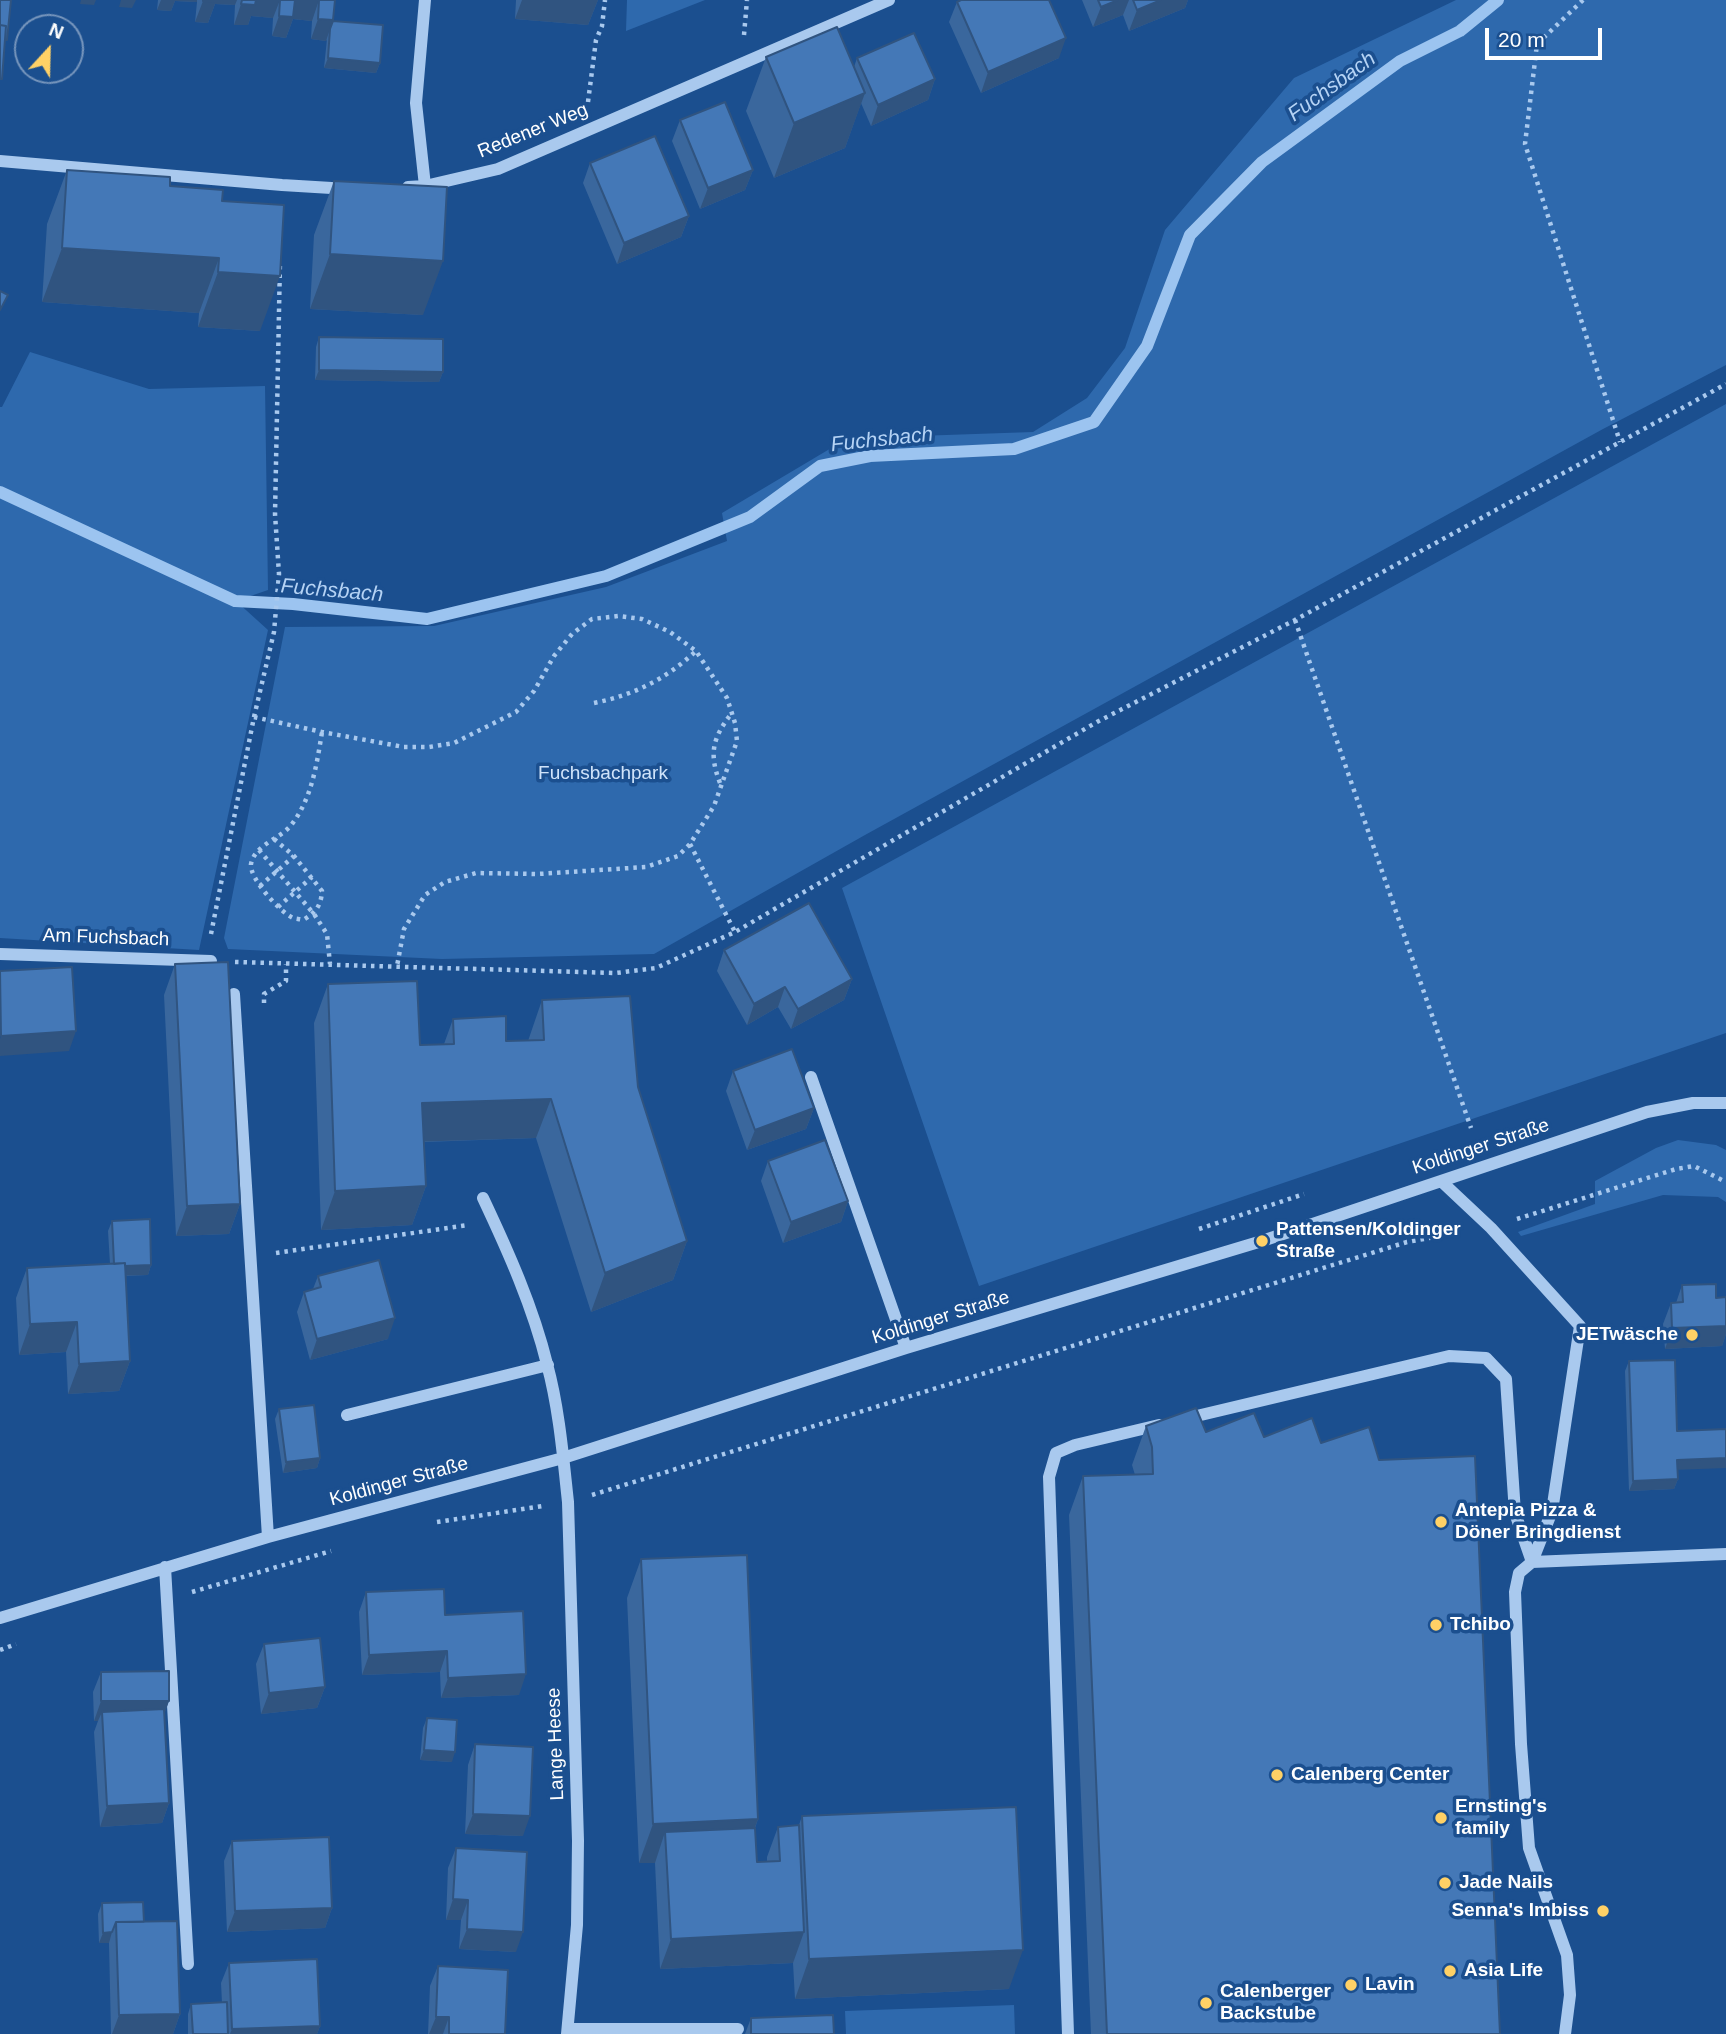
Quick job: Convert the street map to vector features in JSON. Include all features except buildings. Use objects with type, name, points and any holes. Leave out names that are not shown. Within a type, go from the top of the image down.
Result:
[{"type":"street","points":[[425,0],[416,103],[425,186]]},
{"type":"street","name":"Redener Weg","points":[[401,187],[425,186],[498,169],[889,0]]},
{"type":"street","points":[[0,161],[282,186],[364,188]]},
{"type":"street","name":"Am Fuchsbach","points":[[0,954],[211,961]]},
{"type":"street","points":[[234,994],[268,1537]]},
{"type":"street","points":[[811,1077],[906,1348]]},
{"type":"street","name":"Koldinger Straße","points":[[0,1618],[268,1537],[563,1458],[906,1348],[1262,1241],[1647,1112],[1693,1103],[1726,1103]]},
{"type":"street","points":[[1441,1181],[1491,1228],[1580,1326],[1552,1511],[1532,1562],[1519,1573],[1516,1592],[1521,1744],[1529,1848],[1567,1955],[1570,1996],[1566,2034]]},
{"type":"street","name":"Lange Heese","points":[[484,1198],[529,1307],[548,1364],[568,1502],[578,1841],[577,1925],[567,2032],[738,2029]]},
{"type":"street","points":[[1068,2034],[1049,1477],[1056,1453],[1075,1444],[1449,1356],[1486,1357],[1506,1380],[1515,1513],[1532,1562]]},
{"type":"street","points":[[347,1415],[548,1364]]},
{"type":"street","points":[[1532,1562],[1726,1554]]},
{"type":"street","points":[[165,1567],[188,1964]]},
{"type":"path","points":[[595,127],[588,103],[604,0]]},
{"type":"path","points":[[1583,0],[1537,44],[1525,144],[1620,442]]},
{"type":"path","points":[[280,254],[275,514],[279,574],[274,632],[254,717],[211,939],[211,961],[616,973],[656,968],[735,932],[1097,722],[1295,620],[1726,384]]},
{"type":"path","points":[[254,717],[404,747],[454,743],[516,712],[534,691],[554,656],[572,634],[592,618],[618,616],[642,619],[670,632],[696,651],[726,698],[735,723],[737,741],[714,806],[690,844],[678,856],[646,867],[538,874],[476,873],[445,882],[425,895],[404,929],[397,966]]},
{"type":"path","points":[[1295,620],[1471,1128]]},
{"type":"path","points":[[594,703],[621,698],[653,682],[677,669],[696,651]]},
{"type":"path","points":[[720,783],[713,765],[714,745],[719,730],[731,714]]},
{"type":"path","points":[[274,839],[294,856],[322,891],[321,902],[314,914],[303,920],[291,917],[278,907],[252,874],[251,863],[259,850],[292,825],[305,802],[316,767],[322,732]]},
{"type":"path","points":[[690,844],[735,932]]},
{"type":"path","points":[[259,850],[314,914],[327,934],[330,964]]},
{"type":"path","points":[[260,886],[294,856]]},
{"type":"path","points":[[278,907],[312,877]]},
{"type":"path","points":[[264,1007],[264,994],[286,981],[286,964]]},
{"type":"path","points":[[435,1522],[568,1502],[814,1428],[1407,1242],[1491,1228],[1676,1169],[1694,1166],[1726,1182]]},
{"type":"path","points":[[1195,1231],[1304,1194]]},
{"type":"path","points":[[276,1240],[276,1254],[494,1221]]},
{"type":"path","points":[[167,1599],[341,1548]]},
{"type":"path","points":[[0,1650],[25,1641]]},
{"type":"green space","points":[[627,0],[705,0],[626,31]]},
{"type":"green space","name":"Fuchsbachpark","points":[[1456,0],[1726,0],[1726,365],[1603,429],[654,954],[442,959],[228,949],[224,938],[285,627],[434,626],[606,587],[727,541],[722,513],[838,444],[917,436],[1033,432],[1087,398],[1125,348],[1165,230],[1294,78]]},
{"type":"green space","points":[[30,352],[149,389],[265,386],[268,590],[236,601],[268,630],[199,950],[0,938],[0,407]]},
{"type":"green space","points":[[1726,404],[1726,1033],[979,1286],[842,888]]},
{"type":"green space","points":[[1678,1140],[1716,1145],[1726,1150],[1726,1202],[1718,1197],[1663,1195],[1521,1236],[1518,1232],[1595,1204],[1595,1181],[1656,1148]]},
{"type":"green space","points":[[1014,2005],[1015,2034],[846,2034],[845,2011]]},
{"type":"waterway","name":"Fuchsbach","points":[[0,492],[235,601],[293,604],[427,619],[606,576],[750,517],[820,466],[870,456],[1014,449],[1094,422],[1147,346],[1190,235],[1262,162],[1400,61],[1460,31],[1498,0]]},
{"type":"place","name":"Pattensen/Koldinger Straße","points":[[1262,1241]]},
{"type":"place","name":"JETwäsche","points":[[1692,1335]]},
{"type":"place","name":"Antepia Pizza & Döner Bringdienst","points":[[1441,1522]]},
{"type":"place","name":"Tchibo","points":[[1436,1625]]},
{"type":"place","name":"Calenberg Center","points":[[1277,1775]]},
{"type":"place","name":"Ernsting's family","points":[[1441,1818]]},
{"type":"place","name":"Jade Nails","points":[[1445,1883]]},
{"type":"place","name":"Senna's Imbiss","points":[[1603,1911]]},
{"type":"place","name":"Asia Life","points":[[1450,1971]]},
{"type":"place","name":"Lavin","points":[[1351,1985]]},
{"type":"place","name":"Calenberger Backstube","points":[[1206,2003]]}]
